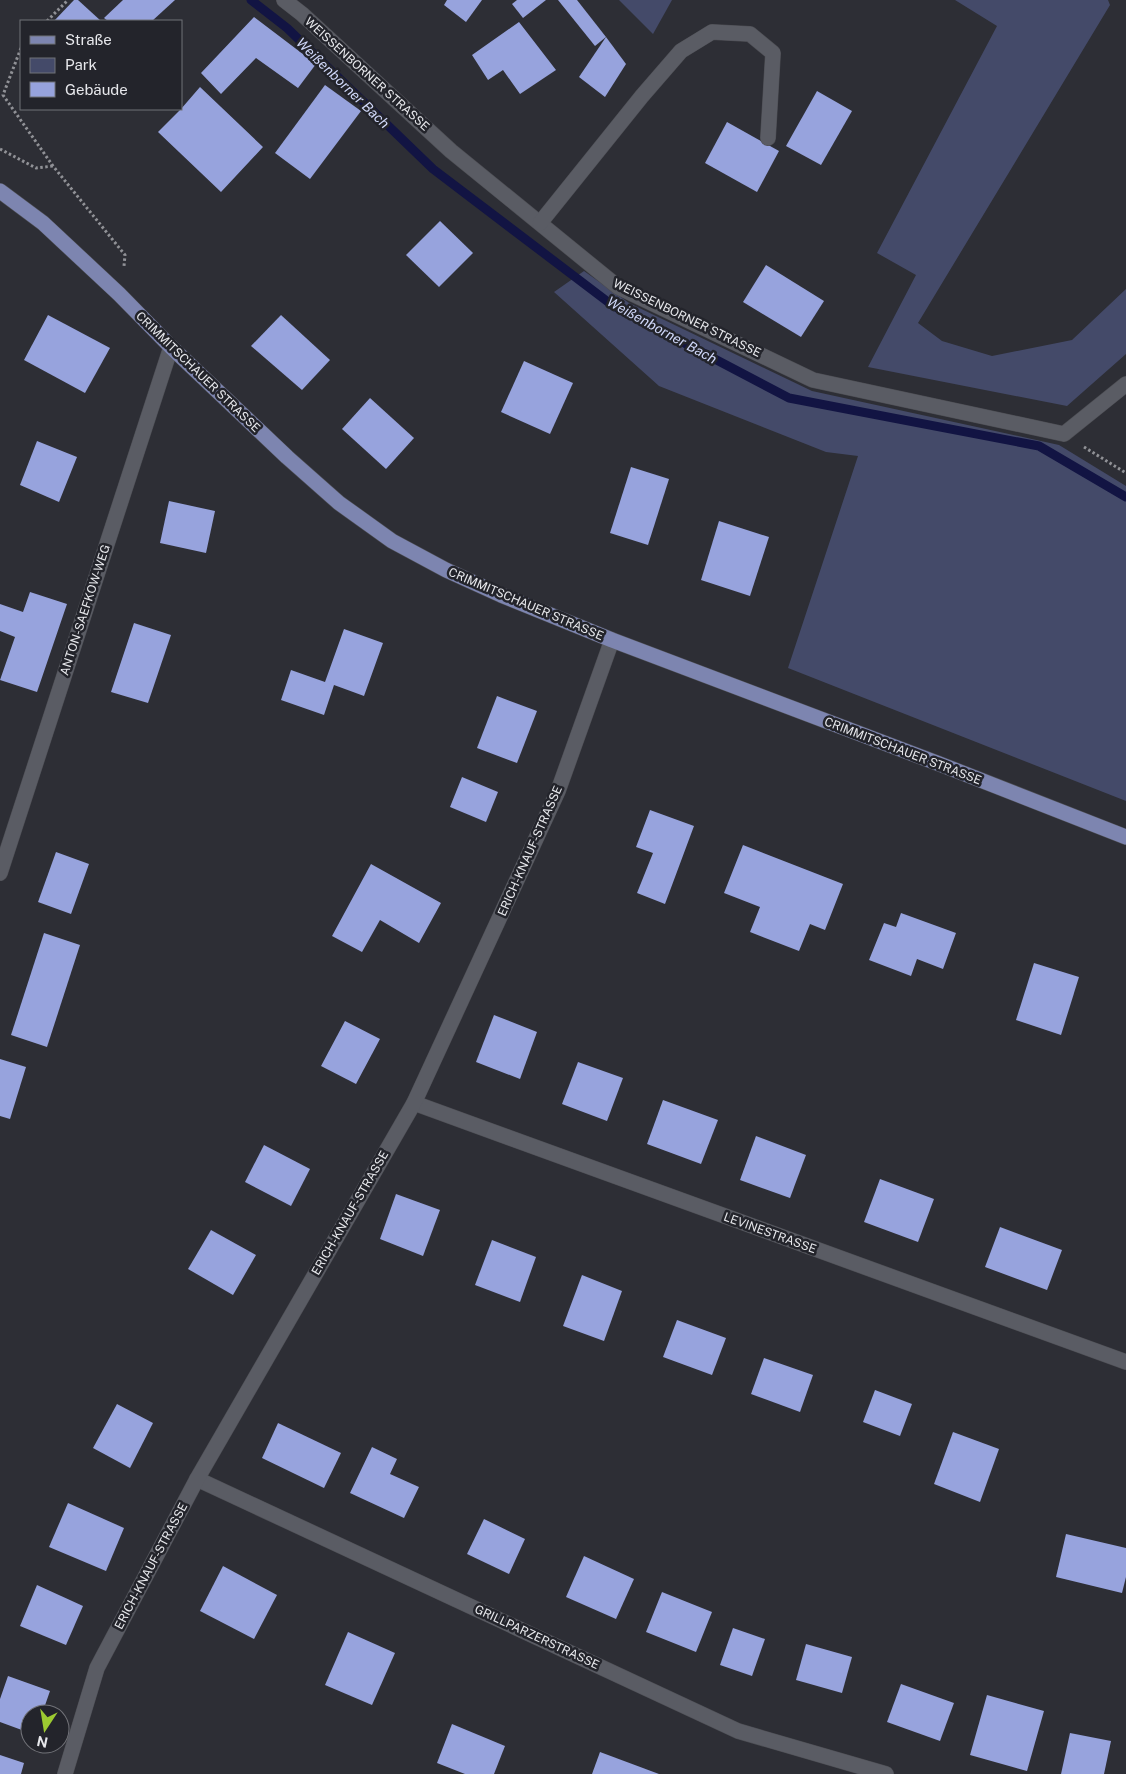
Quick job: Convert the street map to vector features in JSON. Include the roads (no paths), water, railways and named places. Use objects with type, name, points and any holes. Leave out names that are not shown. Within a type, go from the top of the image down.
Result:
[{"type":"main road","name":"CRIMMITSCHAUER STRASSE","points":[[0,191],[43,223],[119,294],[171,347],[287,458],[339,503],[392,541],[446,570],[501,595],[612,640],[1126,837]]},
{"type":"street","name":"WEISSENBORNER STRASSE","points":[[284,0],[302,14],[451,151],[618,287],[813,380],[1064,434],[1126,384]]},
{"type":"street","points":[[540,223],[642,96],[681,51],[712,32],[750,34],[773,53],[768,138]]},
{"type":"street","name":"ANTON-SAEFKOW-WEG","points":[[0,873],[171,347]]},
{"type":"street","name":"ERICH-KNAUF-STRASSE","points":[[65,1774],[98,1668],[197,1479],[414,1103],[558,791],[612,640]]},
{"type":"street","name":"LEVINESTRASSE","points":[[414,1103],[1126,1362]]},
{"type":"street","name":"GRILLPARZERSTRASSE","points":[[197,1479],[738,1730],[886,1774]]},
{"type":"waterway","name":"Weißenborner Bach","points":[[251,0],[287,28],[433,169],[612,305],[789,398],[1039,446],[1126,497]]}]
